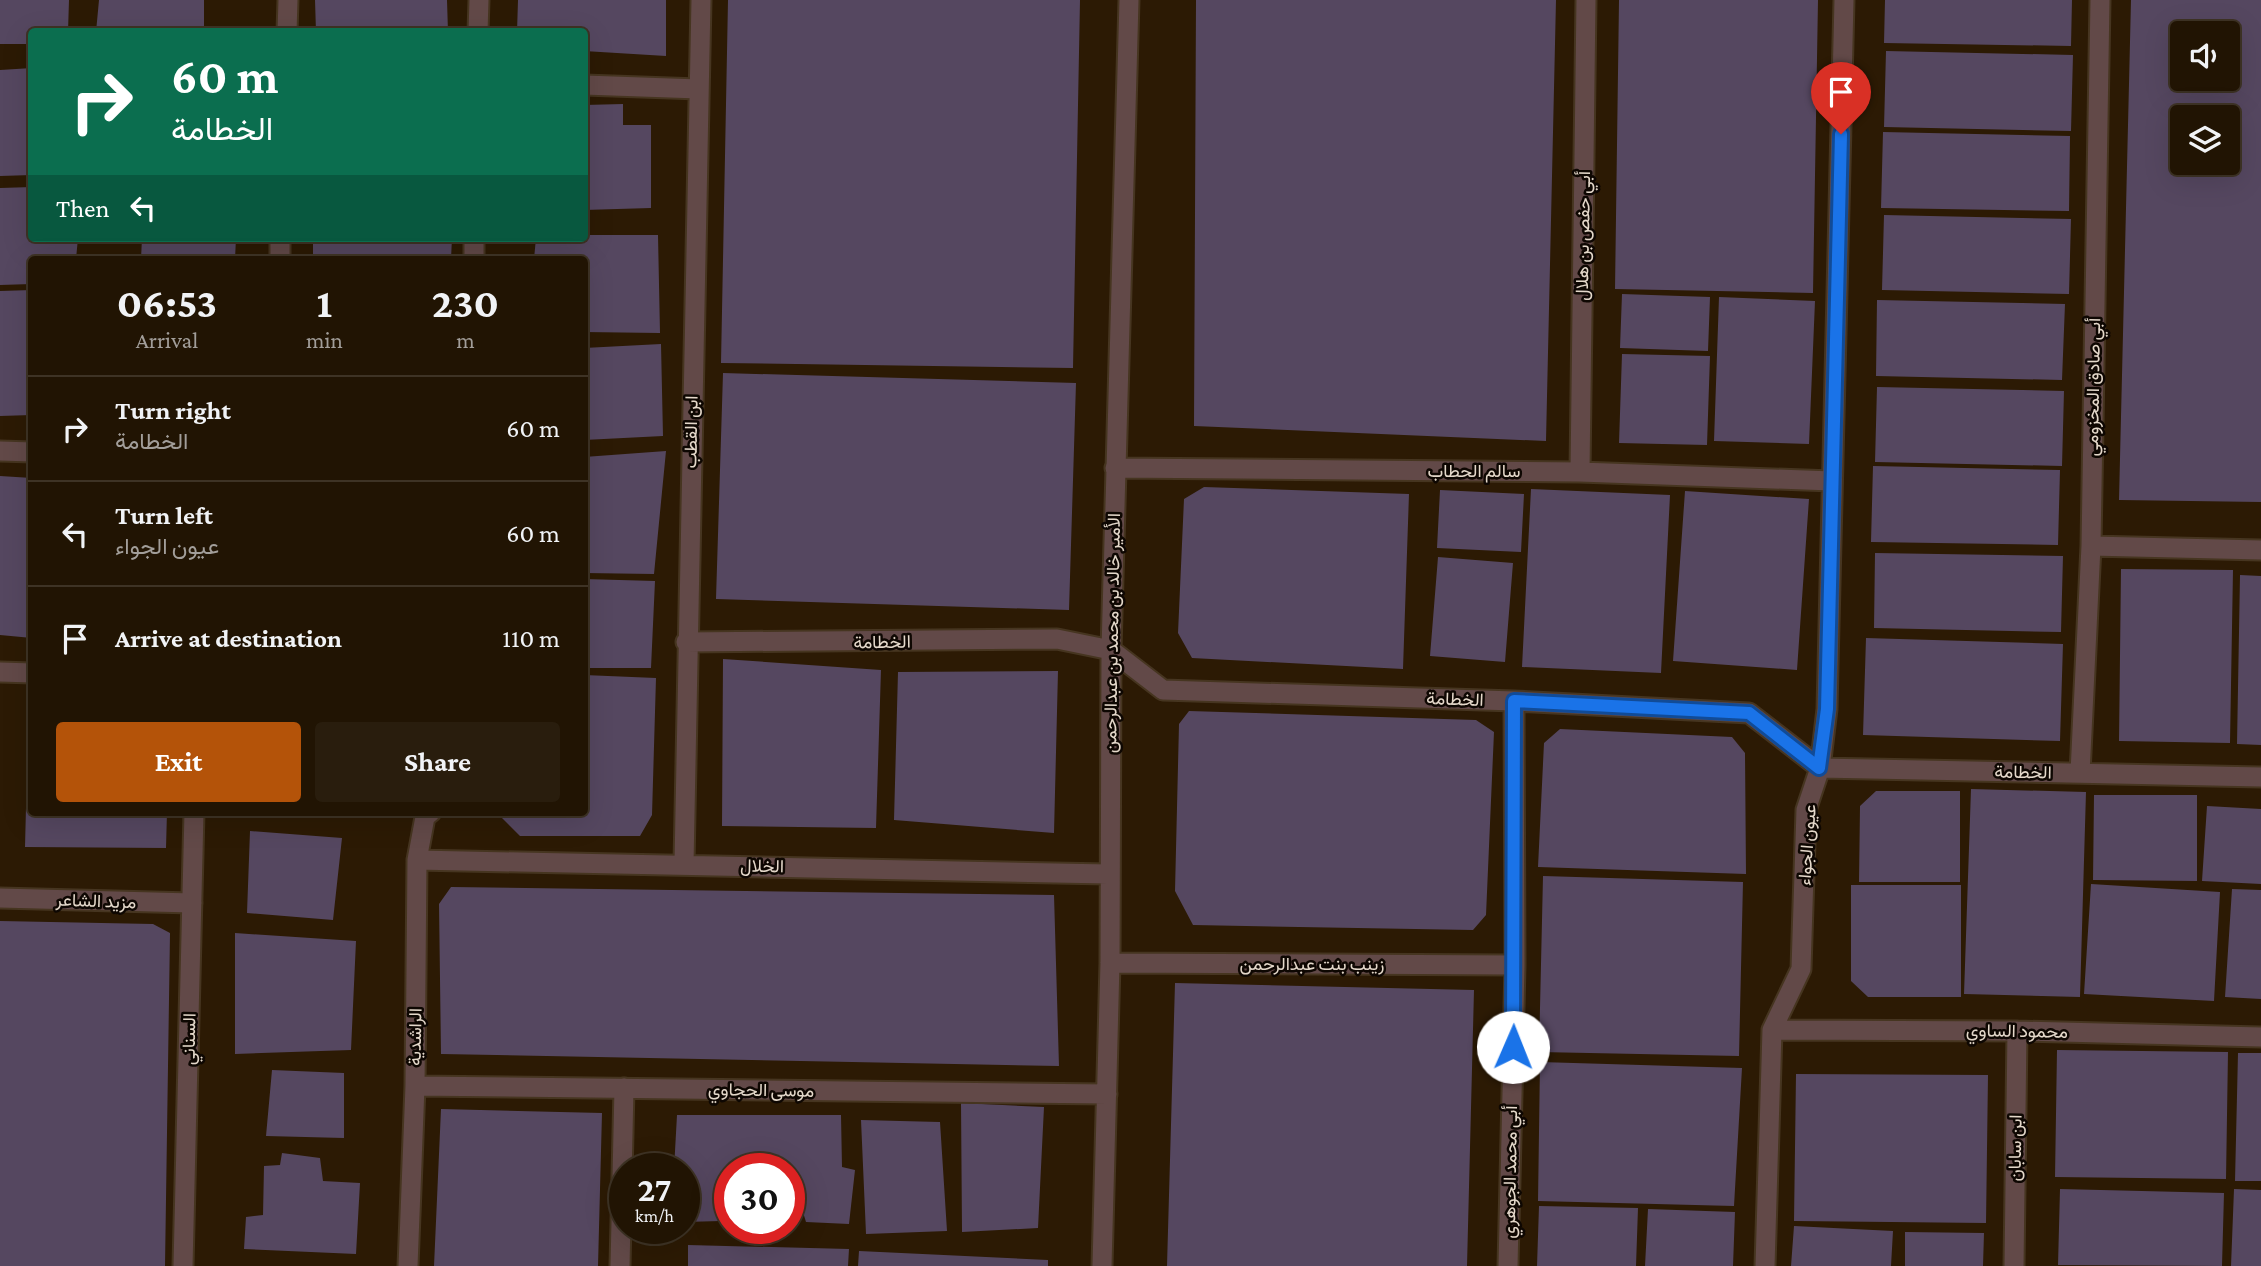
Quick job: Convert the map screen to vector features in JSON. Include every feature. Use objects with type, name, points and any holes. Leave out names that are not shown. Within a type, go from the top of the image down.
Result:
[{"type":"street","points":[[287,28],[288,0]]},
{"type":"street","points":[[478,28],[479,0]]},
{"type":"street","name":"ابن القطب","points":[[684,864],[686,642],[701,0]]},
{"type":"street","name":"الأمير خالد بن محمد بن عبدالرحمن","points":[[1102,1266],[1110,963],[1108,874],[1111,650],[1129,0]]},
{"type":"street","name":"أبي حفص بن هلال","points":[[1580,472],[1586,0]]},
{"type":"street","name":"عيون الجواء","points":[[1765,1266],[1772,1030],[1801,970],[1806,810],[1819,768],[1827,709],[1844,0]]},
{"type":"street","name":"أبي صادق المخزومي","points":[[2080,773],[2091,547],[2100,0]]},
{"type":"street","points":[[588,85],[699,89]]},
{"type":"street","points":[[0,451],[28,452]]},
{"type":"street","name":"سالم الحطاب","points":[[1115,468],[1580,472],[1832,481]]},
{"type":"street","points":[[2091,547],[2261,550]]},
{"type":"street","name":"الخطامة","points":[[686,642],[1057,639],[1111,650],[1163,690],[1514,701],[1749,713],[1819,768],[2261,778]]},
{"type":"street","points":[[0,672],[28,673]]},
{"type":"street","name":"أبي محمد الجوهري","points":[[1508,1266],[1515,965],[1514,701]]},
{"type":"street","name":"السناني","points":[[183,1266],[194,816]]},
{"type":"street","name":"الراشدية","points":[[408,1266],[415,1086],[417,860],[426,816]]},
{"type":"street","name":"الخلال","points":[[417,860],[1108,874]]},
{"type":"street","name":"مزيد الشاعر","points":[[0,898],[192,903]]},
{"type":"street","name":"زينب بنت عبدالرحمن","points":[[1110,963],[1515,965]]},
{"type":"street","name":"محمود الساوي","points":[[1772,1030],[2017,1031],[2261,1037]]},
{"type":"street","name":"ابن سابان","points":[[2014,1266],[2017,1031]]},
{"type":"street","name":"موسى الحجاوي","points":[[415,1086],[1107,1094]]},
{"type":"street","points":[[620,1266],[624,1088]]},
{"type":"building","points":[[0,0],[69,0],[68,28],[28,28],[28,44],[0,44]]},
{"type":"building","points":[[99,0],[204,0],[204,28],[96,28]]},
{"type":"building","points":[[315,0],[447,0],[448,28],[316,28]]},
{"type":"building","points":[[518,0],[666,0],[666,56],[588,51],[588,28],[517,28]]},
{"type":"building","points":[[728,0],[1080,0],[1073,368],[721,363]]},
{"type":"building","points":[[1196,0],[1556,0],[1546,441],[1194,426]]},
{"type":"building","points":[[1619,0],[1818,0],[1813,293],[1615,289]]},
{"type":"building","points":[[1885,0],[2072,0],[2071,46],[1884,43]]},
{"type":"building","points":[[2131,0],[2261,0],[2261,502],[2119,500]]},
{"type":"building","points":[[1886,51],[2073,55],[2071,131],[1884,127]]},
{"type":"building","points":[[28,68],[28,175],[0,176],[0,70]]},
{"type":"building","points":[[623,104],[623,125],[651,125],[651,208],[588,210],[588,105]]},
{"type":"building","points":[[1883,132],[2070,136],[2069,211],[1881,208]]},
{"type":"building","points":[[28,187],[28,242],[78,242],[76,256],[28,256],[28,284],[0,285],[0,188]]},
{"type":"building","points":[[1884,215],[2071,219],[2069,294],[1882,290]]},
{"type":"building","points":[[588,235],[658,235],[660,333],[588,332],[588,256],[534,256],[536,242],[588,242]]},
{"type":"building","points":[[142,242],[236,242],[235,256],[141,256]]},
{"type":"building","points":[[313,242],[452,242],[451,256],[313,256]]},
{"type":"building","points":[[28,290],[28,415],[0,416],[0,291]]},
{"type":"building","points":[[1622,294],[1710,297],[1708,351],[1620,348]]},
{"type":"building","points":[[1719,297],[1815,301],[1809,444],[1714,441]]},
{"type":"building","points":[[1877,300],[2065,304],[2062,380],[1876,376]]},
{"type":"building","points":[[661,344],[663,436],[588,440],[588,348]]},
{"type":"building","points":[[1622,354],[1710,356],[1707,445],[1619,443]]},
{"type":"building","points":[[723,373],[1076,383],[1069,610],[716,599]]},
{"type":"building","points":[[1877,387],[2064,391],[2062,466],[1875,462]]},
{"type":"building","points":[[666,451],[654,574],[588,573],[588,457]]},
{"type":"building","points":[[1873,466],[2060,470],[2058,545],[1871,542]]},
{"type":"building","points":[[0,476],[28,478],[28,638],[0,635]]},
{"type":"building","points":[[1204,487],[1409,494],[1403,669],[1192,658],[1178,633],[1184,499]]},
{"type":"building","points":[[1531,489],[1670,495],[1661,673],[1522,667]]},
{"type":"building","points":[[1440,490],[1524,494],[1521,552],[1437,548]]},
{"type":"building","points":[[1685,491],[1809,499],[1797,670],[1673,661]]},
{"type":"building","points":[[1875,553],[2063,556],[2061,632],[1874,628]]},
{"type":"building","points":[[1438,557],[1513,563],[1505,662],[1430,656]]},
{"type":"building","points":[[2121,569],[2233,570],[2230,743],[2119,741]]},
{"type":"building","points":[[2240,575],[2261,576],[2261,745],[2237,744]]},
{"type":"building","points":[[588,579],[655,581],[651,668],[588,668]]},
{"type":"building","points":[[1866,638],[2063,644],[2060,741],[1863,735]]},
{"type":"building","points":[[723,659],[881,670],[876,828],[722,826]]},
{"type":"building","points":[[1058,671],[1054,833],[894,820],[898,672]]},
{"type":"building","points":[[588,675],[656,678],[652,815],[640,836],[520,836],[502,818],[588,816]]},
{"type":"building","points":[[1189,711],[1476,720],[1494,732],[1486,915],[1473,930],[1193,925],[1175,891],[1179,724]]},
{"type":"building","points":[[28,728],[28,816],[167,816],[166,848],[25,847]]},
{"type":"building","points":[[1560,729],[1732,737],[1745,753],[1746,874],[1538,867],[1544,743]]},
{"type":"building","points":[[1971,789],[2086,792],[2080,997],[1964,994]]},
{"type":"building","points":[[1876,791],[1960,791],[1960,882],[1859,882],[1860,806]]},
{"type":"building","points":[[2094,795],[2197,795],[2197,881],[2093,880]]},
{"type":"building","points":[[2207,806],[2261,809],[2261,884],[2202,881]]},
{"type":"building","points":[[250,831],[342,838],[333,920],[247,913]]},
{"type":"building","points":[[1543,876],[1743,882],[1739,1056],[1539,1052]]},
{"type":"building","points":[[2091,884],[2220,892],[2214,1001],[2084,994]]},
{"type":"building","points":[[1851,885],[1961,885],[1961,997],[1868,997],[1851,981]]},
{"type":"building","points":[[451,887],[1054,895],[1059,1066],[441,1054],[439,904]]},
{"type":"building","points":[[2232,889],[2261,890],[2261,999],[2225,997]]},
{"type":"building","points":[[0,921],[153,924],[170,933],[165,1266],[0,1266]]},
{"type":"building","points":[[235,933],[356,941],[351,1050],[235,1054]]},
{"type":"building","points":[[1175,983],[1474,990],[1467,1266],[1167,1266]]},
{"type":"building","points":[[2057,1050],[2228,1052],[2226,1179],[2055,1177]]},
{"type":"building","points":[[2238,1053],[2261,1053],[2261,1181],[2235,1181]]},
{"type":"building","points":[[1540,1062],[1742,1068],[1734,1206],[1538,1201]]},
{"type":"building","points":[[272,1070],[344,1073],[344,1138],[266,1136]]},
{"type":"building","points":[[1796,1074],[1988,1075],[1986,1223],[1794,1221]]},
{"type":"building","points":[[961,1103],[1044,1107],[1038,1228],[962,1232]]},
{"type":"building","points":[[441,1109],[602,1113],[598,1266],[434,1266]]},
{"type":"building","points":[[677,1115],[841,1115],[842,1167],[855,1170],[849,1224],[806,1222],[805,1153],[714,1153],[714,1221],[700,1222],[700,1153],[675,1153]]},
{"type":"building","points":[[861,1120],[940,1122],[947,1231],[866,1234]]},
{"type":"building","points":[[282,1153],[320,1158],[323,1181],[360,1183],[356,1254],[244,1249],[246,1217],[263,1215],[264,1166],[280,1165]]},
{"type":"building","points":[[2060,1189],[2224,1193],[2222,1266],[2058,1265]]},
{"type":"building","points":[[2234,1189],[2261,1190],[2261,1266],[2231,1266]]},
{"type":"building","points":[[1539,1206],[1638,1208],[1636,1266],[1537,1266]]},
{"type":"building","points":[[1648,1209],[1735,1212],[1733,1266],[1645,1266]]},
{"type":"building","points":[[1794,1226],[1893,1231],[1891,1266],[1791,1266]]},
{"type":"building","points":[[1905,1232],[1984,1233],[1983,1266],[1905,1266]]},
{"type":"building","points":[[688,1245],[849,1249],[848,1266],[688,1266]]},
{"type":"building","points":[[859,1251],[1048,1260],[1048,1266],[858,1266]]},
{"type":"route","points":[[1513,1047],[1514,701],[1749,713],[1819,768],[1827,709],[1841,134]]}]
